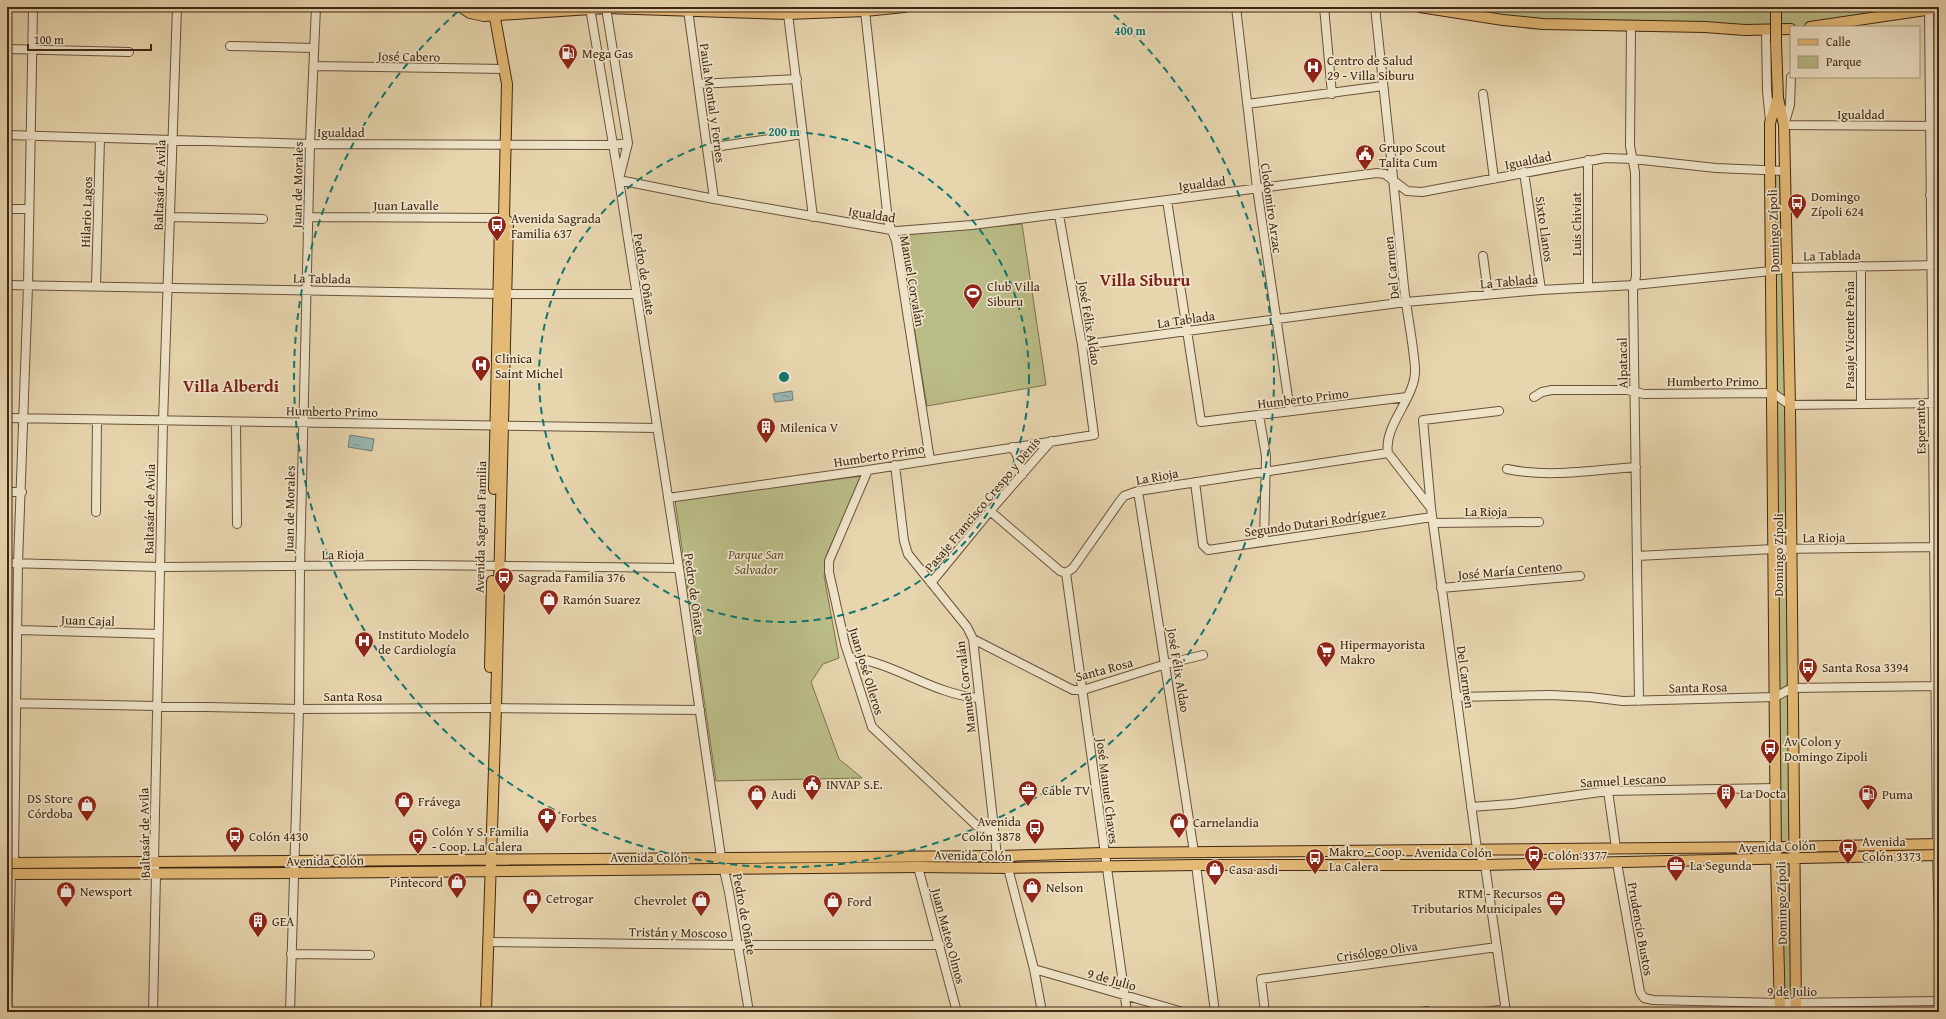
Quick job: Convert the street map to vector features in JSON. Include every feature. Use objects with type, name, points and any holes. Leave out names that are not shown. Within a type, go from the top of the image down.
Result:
[{"type":"main road","points":[[461,7],[477,15],[493,11],[590,8],[788,14],[865,11],[904,7]]},
{"type":"main road","points":[[1420,7],[1523,22],[1766,30],[1790,29]]},
{"type":"main road","name":"Domingo Zípoli","points":[[1776,7],[1778,98],[1784,126],[1790,405],[1793,858],[1796,1008]]},
{"type":"main road","points":[[1817,26],[1939,8]]},
{"type":"main road","name":"Avenida Sagrada Familia","points":[[486,1012],[502,294],[508,222],[504,218],[507,84],[493,11]]},
{"type":"main road","name":"Domingo Zípoli","points":[[1778,98],[1770,123],[1770,170],[1776,859],[1780,1008]]},
{"type":"main road","name":"Avenida Colón","points":[[10,863],[997,856],[1104,853],[1793,847],[1938,844]]},
{"type":"main road","name":"Avenida Colón","points":[[9,874],[918,867],[1008,868],[1196,865],[1485,865],[1938,855]]},
{"type":"street","points":[[10,863],[17,703],[18,563],[22,492],[28,286],[33,7]]},
{"type":"street","name":"Baltasár de Avila","points":[[153,1012],[156,874],[154,862],[156,706],[163,422],[177,7]]},
{"type":"street","name":"Juan de Morales","points":[[290,1012],[299,709],[300,566],[306,290],[316,7]]},
{"type":"street","name":"Clodomiro Arzac","points":[[1236,7],[1257,188],[1290,411]]},
{"type":"street","points":[[1324,7],[1332,94]]},
{"type":"street","name":"Del Carmen","points":[[1375,7],[1406,302],[1416,369],[1415,377],[1388,442],[1388,453],[1430,508]]},
{"type":"street","name":"Pedro de Oñate","points":[[590,8],[619,180],[679,568],[721,857],[725,869],[749,1012]]},
{"type":"street","name":"Pedro de Oñate","points":[[606,8],[628,143],[619,180]]},
{"type":"street","name":"Paula Montal y Fornes","points":[[688,10],[714,200]]},
{"type":"street","name":"Esperanto","points":[[1929,10],[1930,195],[1935,265],[1938,844]]},
{"type":"street","name":"Manuel Corvalán","points":[[865,11],[888,220],[897,249],[930,460]]},
{"type":"street","points":[[788,14],[813,217]]},
{"type":"street","name":"Alpatacal","points":[[1631,26],[1630,146],[1635,172],[1633,291],[1640,701]]},
{"type":"street","name":"Domingo Zípoli","points":[[1766,30],[1767,91],[1770,123]]},
{"type":"street","points":[[230,46],[314,48]]},
{"type":"street","points":[[7,49],[129,52]]},
{"type":"street","name":"José Cabero","points":[[314,66],[505,69]]},
{"type":"street","points":[[1784,126],[1790,105],[1791,78]]},
{"type":"street","points":[[698,84],[796,79]]},
{"type":"street","points":[[1247,104],[1384,86]]},
{"type":"street","points":[[1483,94],[1494,179]]},
{"type":"street","name":"Igualdad","points":[[1784,126],[1939,126]]},
{"type":"street","points":[[707,148],[803,134]]},
{"type":"street","name":"Igualdad","points":[[7,135],[310,144],[613,145],[628,143]]},
{"type":"street","name":"Hilario Lagos","points":[[96,286],[100,138]]},
{"type":"street","name":"Igualdad","points":[[619,180],[714,200],[892,231],[972,225],[1059,215],[1377,173],[1385,174],[1407,191],[1422,192],[1605,158],[1633,159],[1696,167],[1784,171]]},
{"type":"street","name":"Luis Chiviat","points":[[1588,160],[1588,287]]},
{"type":"street","name":"Sixto Llanos","points":[[1524,172],[1541,290]]},
{"type":"street","points":[[1930,195],[1939,195]]},
{"type":"street","points":[[1167,200],[1188,331]]},
{"type":"street","points":[[7,208],[29,209]]},
{"type":"street","name":"José Félix Aldao","points":[[1059,215],[1082,345],[1094,435]]},
{"type":"street","points":[[170,217],[263,219]]},
{"type":"street","name":"Juan Lavalle","points":[[308,217],[504,218]]},
{"type":"street","points":[[1483,256],[1488,294]]},
{"type":"street","name":"La Tablada","points":[[1082,345],[1276,318],[1406,302],[1488,294],[1634,284],[1771,272],[1787,268],[1935,265]]},
{"type":"street","name":"Pasaje Vicente Peña","points":[[1861,266],[1861,404]]},
{"type":"street","name":"La Tablada","points":[[7,286],[168,287],[502,294],[636,294]]},
{"type":"street","name":"Humberto Primo","points":[[1188,331],[1201,422],[1407,397]]},
{"type":"street","name":"Humberto Primo","points":[[1534,398],[1542,392],[1552,390],[1627,390],[1644,394],[1773,393],[1790,405]]},
{"type":"street","points":[[1790,405],[1936,403]]},
{"type":"street","name":"Del Carmen","points":[[1477,850],[1430,508],[1423,420],[1499,411]]},
{"type":"street","points":[[1259,415],[1266,456],[1264,541]]},
{"type":"street","name":"Humberto Primo","points":[[7,418],[163,422],[303,422],[657,428]]},
{"type":"street","points":[[96,512],[97,420]]},
{"type":"street","points":[[236,423],[237,524]]},
{"type":"street","name":"Humberto Primo","points":[[668,498],[868,470],[1094,435]]},
{"type":"street","name":"Pasaje Francisco Crespo y Denis","points":[[931,583],[1051,441]]},
{"type":"street","points":[[1012,448],[1018,454],[1021,462],[1022,475]]},
{"type":"street","name":"La Rioja","points":[[1066,573],[1073,568],[1124,496],[1138,491],[1388,453]]},
{"type":"street","name":"Manuel Corvalán","points":[[895,465],[905,547],[908,554],[966,627],[972,640],[997,856]]},
{"type":"street","points":[[1507,468],[1525,473],[1542,474],[1636,467]]},
{"type":"street","name":"Juan José Olleros","points":[[868,470],[828,565],[842,633],[872,727],[977,826],[994,832]]},
{"type":"street","name":"Segundo Dutari Rodríguez","points":[[1196,482],[1203,545],[1208,550],[1264,541],[1432,520]]},
{"type":"street","name":"José Félix Aldao","points":[[1138,491],[1194,852]]},
{"type":"street","points":[[7,492],[22,492]]},
{"type":"street","points":[[990,512],[1060,571],[1066,573]]},
{"type":"street","name":"La Rioja","points":[[1432,520],[1539,522]]},
{"type":"street","name":"La Rioja","points":[[1637,556],[1774,549],[1936,547]]},
{"type":"street","name":"La Rioja","points":[[7,563],[160,567],[413,565],[679,568]]},
{"type":"street","name":"José Manuel Chaves","points":[[1066,573],[1127,1012]]},
{"type":"street","name":"José María Centeno","points":[[1441,588],[1580,576]]},
{"type":"street","name":"Juan Cajal","points":[[18,630],[158,634]]},
{"type":"street","name":"Santa Rosa","points":[[972,640],[1067,688],[1083,690],[1166,664],[1203,655]]},
{"type":"street","points":[[850,657],[868,660],[961,696],[978,698]]},
{"type":"street","name":"Santa Rosa","points":[[1456,697],[1552,695],[1640,701],[1775,697],[1792,688],[1937,686]]},
{"type":"street","name":"Santa Rosa","points":[[7,703],[299,709],[493,708],[700,710]]},
{"type":"street","name":"Samuel Lescano","points":[[1471,807],[1507,805],[1608,791],[1776,788]]},
{"type":"street","points":[[1608,791],[1616,848]]},
{"type":"street","points":[[1477,850],[1485,865],[1506,1010],[1484,1012]]},
{"type":"street","points":[[1938,855],[1939,930]]},
{"type":"street","name":"Prudencio Bustos","points":[[1617,863],[1640,992],[1644,998]]},
{"type":"street","points":[[1196,865],[1214,1012]]},
{"type":"street","name":"Juan Mateo Olmos","points":[[918,867],[957,1012]]},
{"type":"street","points":[[1008,868],[1034,969],[1042,1012]]},
{"type":"street","points":[[7,1012],[9,874]]},
{"type":"street","name":"Tristán y Moscoso","points":[[488,942],[738,945],[940,945]]},
{"type":"street","name":"Crisólogo Oliva","points":[[1265,1012],[1261,979],[1497,947]]},
{"type":"street","points":[[291,954],[370,955]]},
{"type":"street","name":"9 de Julio","points":[[1034,969],[1183,1012]]},
{"type":"street","name":"9 de Julio","points":[[1644,998],[1653,1000],[1780,1008],[1939,1001]]},
{"type":"green space","points":[[1420,7],[1939,7],[1816,26],[1587,25]]},
{"type":"green space","points":[[1775,170],[1785,171],[1793,847],[1776,847]]},
{"type":"green space","name":"Club Villa Siburu","points":[[1022,224],[1046,385],[927,406],[899,235]]},
{"type":"green space","name":"Parque San Salvador","points":[[863,476],[828,551],[824,576],[839,658],[823,664],[811,682],[839,759],[862,778],[716,781],[675,500]]},
{"type":"green space","points":[[1793,858],[1796,1012],[1780,1012],[1776,859]]},
{"type":"water","points":[[792,391],[793,400],[775,402],[773,394]]},
{"type":"water","points":[[350,435],[374,439],[372,451],[348,447]]},
{"type":"place","name":"Mega Gas","points":[[568,70]]},
{"type":"place","name":"Centro de Salud 29 - Villa Siburu","points":[[1313,84]]},
{"type":"place","name":"Grupo Scout Talita Cum","points":[[1365,171]]},
{"type":"place","name":"Domingo Zípoli 624","points":[[1797,220]]},
{"type":"place","name":"Avenida Sagrada Familia 637","points":[[497,242]]},
{"type":"place","name":"Club Villa Siburu","points":[[973,310]]},
{"type":"place","name":"Clinica Saint Michel","points":[[481,382]]},
{"type":"place","name":"Milenica V","points":[[766,444]]},
{"type":"place","name":"Sagrada Familia 376","points":[[504,594]]},
{"type":"place","name":"Ramón Suarez","points":[[549,616]]},
{"type":"place","name":"Instituto Modelo de Cardiología","points":[[364,658]]},
{"type":"place","name":"Hipermayorista Makro","points":[[1326,668]]},
{"type":"place","name":"Santa Rosa 3394","points":[[1808,684]]},
{"type":"place","name":"Av Colon y Domingo Zipoli","points":[[1770,765]]},
{"type":"place","name":"INVAP S.E.","points":[[812,801]]},
{"type":"place","name":"Cable TV","points":[[1028,807]]},
{"type":"place","name":"La Docta","points":[[1726,810]]},
{"type":"place","name":"Audi","points":[[757,811]]},
{"type":"place","name":"Puma","points":[[1868,811]]},
{"type":"place","name":"Frávega","points":[[404,818]]},
{"type":"place","name":"DS Store Córdoba","points":[[87,822]]},
{"type":"place","name":"Forbes","points":[[547,834]]},
{"type":"place","name":"Carnelandia","points":[[1179,839]]},
{"type":"place","name":"Avenida Colón 3878","points":[[1035,845]]},
{"type":"place","name":"Colón 4430","points":[[235,853]]},
{"type":"place","name":"Colón Y S. Familia - Coop. La Calera","points":[[418,855]]},
{"type":"place","name":"Avenida Colón 3373","points":[[1848,865]]},
{"type":"place","name":"Colón 3377","points":[[1534,872]]},
{"type":"place","name":"Makro - Coop. La Calera","points":[[1315,875]]},
{"type":"place","name":"La Segunda","points":[[1676,882]]},
{"type":"place","name":"Casa asdi","points":[[1215,886]]},
{"type":"place","name":"Pintecord","points":[[457,899]]},
{"type":"place","name":"Nelson","points":[[1032,904]]},
{"type":"place","name":"Newsport","points":[[66,908]]},
{"type":"place","name":"Cetrogar","points":[[532,915]]},
{"type":"place","name":"Chevrolet","points":[[701,917]]},
{"type":"place","name":"RTM - Recursos Tributarios Municipales","points":[[1556,917]]},
{"type":"place","name":"Ford","points":[[833,918]]},
{"type":"place","name":"GEA","points":[[258,938]]},
{"type":"district","name":"Villa Siburu","points":[[1145,280]]},
{"type":"district","name":"Villa Alberdi","points":[[231,386]]}]
